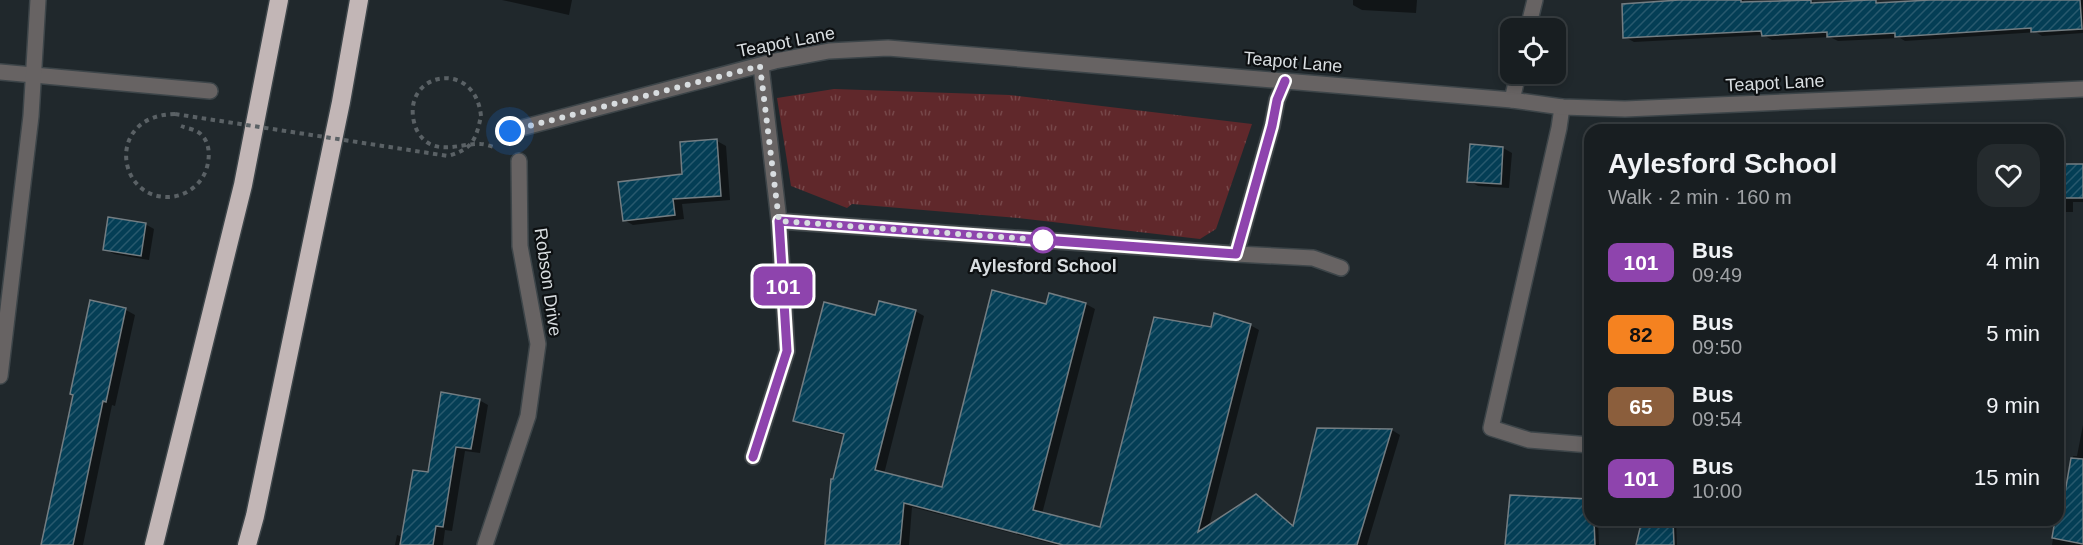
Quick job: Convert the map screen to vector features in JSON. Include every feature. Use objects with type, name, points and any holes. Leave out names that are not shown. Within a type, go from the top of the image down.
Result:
[{"type":"highway","points":[[154,545],[243,184],[279,0]]},
{"type":"highway","points":[[247,545],[255,516],[341,102],[359,0]]},
{"type":"street","points":[[0,376],[30,126],[38,0]]},
{"type":"street","points":[[1530,18],[1534,0]]},
{"type":"street","name":"Teapot Lane","points":[[510,131],[760,66],[829,51],[888,48],[1512,100],[1562,107],[1625,109],[2083,89]]},
{"type":"street","points":[[753,457],[787,351],[779,221],[760,66]]},
{"type":"street","points":[[0,72],[210,91]]},
{"type":"street","points":[[1236,254],[1272,126],[1277,100],[1285,81]]},
{"type":"street","points":[[1512,100],[1516,84]]},
{"type":"street","points":[[1562,107],[1491,428],[1529,440],[1584,445]]},
{"type":"street","name":"Robson Drive","points":[[485,545],[528,416],[538,344],[520,246],[519,161]]},
{"type":"street","points":[[779,221],[1313,258],[1341,268]]},
{"type":"path","points":[[180,126],[198,132],[206,139],[209,154],[207,168],[200,181],[190,191],[176,197],[161,197],[147,192],[136,183],[128,171],[126,156],[128,142],[135,129],[147,119],[160,114],[175,114],[448,156],[460,153],[470,146],[477,135],[481,116],[480,104],[475,93],[467,85],[455,79],[444,78],[422,87],[414,101],[413,119],[415,129],[421,137],[429,143],[448,147],[482,144],[499,148],[519,161]]},
{"type":"green space","points":[[834,89],[1010,95],[1252,124],[1216,229],[1200,239],[1018,218],[852,204],[847,208],[791,186],[777,98]]},
{"type":"building","points":[[1679,0],[1741,0],[1741,2],[1811,0],[1811,3],[1876,0],[1876,3],[1930,0],[2080,0],[2082,29],[2031,32],[2031,28],[1895,37],[1895,33],[1827,37],[1827,32],[1762,36],[1761,31],[1623,38],[1622,4]]},
{"type":"building","points":[[717,139],[721,196],[673,199],[675,215],[623,221],[618,182],[682,174],[680,142]]},
{"type":"building","points":[[1470,144],[1503,147],[1501,184],[1467,182]]},
{"type":"building","points":[[2064,164],[2083,164],[2083,198],[2064,198]]},
{"type":"building","points":[[108,217],[146,223],[141,256],[103,250]]},
{"type":"building","points":[[992,290],[1046,304],[1049,293],[1086,303],[1033,510],[1100,527],[1154,317],[1211,327],[1214,313],[1251,324],[1198,532],[1256,494],[1293,526],[1317,428],[1392,429],[1357,545],[1063,545],[904,503],[900,545],[825,545],[831,479],[833,479],[844,434],[793,421],[824,302],[875,315],[879,301],[916,310],[875,470],[942,487]]},
{"type":"building","points":[[90,300],[126,308],[106,402],[103,401],[73,545],[41,545],[73,395],[70,394]]},
{"type":"building","points":[[441,392],[480,399],[471,449],[456,447],[443,527],[436,526],[433,545],[400,545],[413,470],[428,472]]},
{"type":"building","points":[[2071,458],[2083,459],[2083,544],[2052,538],[2054,526],[2064,526],[2064,498]]},
{"type":"building","points":[[1510,495],[1584,499],[1584,526],[1594,526],[1595,545],[1505,545]]},
{"type":"building","points":[[1641,526],[1673,526],[1674,545],[1636,545]]},
{"type":"bus line","name":"101","points":[[753,457],[787,351],[779,221],[1236,254],[1272,126],[1277,100],[1285,81]]},
{"type":"place","name":"Aylesford School","points":[[1043,240]]},
{"type":"route","points":[[510,131],[760,66],[779,221],[1043,240]]}]
